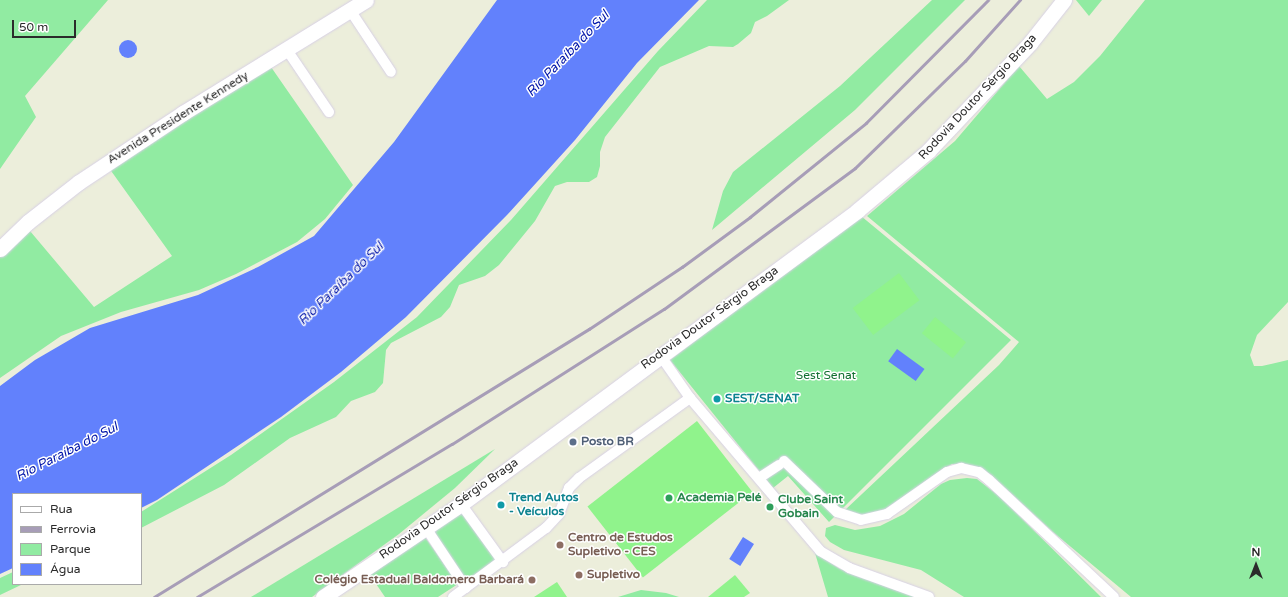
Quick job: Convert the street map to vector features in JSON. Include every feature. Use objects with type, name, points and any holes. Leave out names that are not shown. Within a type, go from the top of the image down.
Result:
[{"type":"main road","name":"Avenida Presidente Kennedy","points":[[0,249],[28,222],[78,182],[183,113],[288,50],[366,0]]},
{"type":"main road","name":"Rodovia Doutor Sérgio Braga","points":[[323,597],[461,504],[660,355],[858,210],[928,151],[1030,43],[1064,0]]},
{"type":"street","points":[[350,10],[391,72]]},
{"type":"street","points":[[288,50],[329,112]]},
{"type":"street","points":[[660,355],[690,398],[827,557],[849,568],[929,597]]},
{"type":"street","points":[[453,597],[502,562],[553,521],[563,507],[569,488],[579,478],[690,398]]},
{"type":"street","points":[[759,478],[781,463],[837,512],[861,520],[887,514],[947,472],[961,468],[979,472],[990,480],[1114,597]]},
{"type":"street","points":[[461,504],[502,562]]},
{"type":"street","points":[[426,528],[466,588]]},
{"type":"green space","points":[[0,0],[108,0],[25,96],[36,117],[0,169]]},
{"type":"green space","points":[[707,0],[789,0],[767,16],[755,22],[751,33],[733,47],[709,46],[660,67],[605,137],[600,152],[600,166],[597,177],[589,182],[567,182],[555,186],[535,221],[499,265],[485,276],[459,285],[450,307],[441,317],[391,343],[386,350],[383,383],[375,392],[351,401],[336,417],[290,438],[224,485],[142,527],[142,511],[231,455],[334,382],[417,317],[511,220],[658,51]]},
{"type":"green space","points":[[932,0],[965,0],[855,110],[712,230],[723,191],[733,172],[840,86]]},
{"type":"green space","points":[[1076,0],[1102,0],[1089,16]]},
{"type":"green space","points":[[1145,0],[1288,0],[1288,302],[1257,335],[1250,355],[1254,366],[1262,366],[1288,360],[1288,597],[1131,597],[1053,532],[990,474],[966,464],[952,464],[943,469],[884,510],[861,516],[845,510],[999,365],[1019,342],[867,216],[955,141],[1019,66],[1047,99],[1074,82],[1100,56]]},
{"type":"green space","points":[[271,67],[353,185],[325,219],[297,242],[236,274],[199,290],[121,312],[61,336],[0,378],[0,257],[30,231],[94,307],[172,256],[109,168]]},
{"type":"green space","name":"Sest Senat","points":[[861,216],[1011,340],[829,522],[788,476],[773,488],[670,360]]},
{"type":"green space","points":[[899,273],[919,300],[873,335],[853,308]]},
{"type":"green space","points":[[935,317],[966,342],[953,358],[922,333]]},
{"type":"green space","name":"Academia Pelé","points":[[697,421],[752,492],[643,577],[587,507]]},
{"type":"green space","points":[[495,449],[455,488],[399,534],[312,597],[251,597]]},
{"type":"green space","points":[[967,478],[977,479],[999,496],[1101,597],[964,597],[921,570],[844,550],[830,542],[825,536],[826,528],[835,525],[855,530],[880,526],[904,514],[941,484],[950,480]]},
{"type":"green space","points":[[461,511],[498,562],[469,583],[432,532]]},
{"type":"green space","points":[[425,537],[458,584],[438,597],[385,597],[370,575]]},
{"type":"green space","points":[[815,553],[840,569],[924,597],[828,597]]},
{"type":"green space","points":[[12,572],[12,585],[21,585],[0,595],[0,578]]},
{"type":"green space","points":[[735,575],[750,593],[744,597],[708,597]]},
{"type":"green space","points":[[557,582],[567,597],[534,597]]},
{"type":"green space","points":[[641,590],[666,593],[679,597],[618,597]]},
{"type":"water","name":"Rio Paraíba do Sul","points":[[497,0],[699,0],[637,63],[575,140],[507,215],[406,317],[341,372],[281,417],[157,500],[142,508],[142,493],[12,493],[12,568],[0,574],[0,386],[35,360],[90,328],[198,295],[258,267],[314,236],[394,142]]},
{"type":"water","points":[[128,40],[134,43],[137,49],[134,55],[128,58],[122,55],[119,49],[122,43]]},
{"type":"water","points":[[897,349],[925,369],[916,381],[888,361]]},
{"type":"water","points":[[743,537],[754,544],[740,566],[729,559]]},
{"type":"railway","points":[[154,597],[589,329],[682,267],[750,217],[866,123],[988,0]]},
{"type":"railway","points":[[197,597],[452,444],[664,309],[855,168],[965,61],[1020,0]]},
{"type":"place","name":"SEST/SENAT","points":[[717,399]]},
{"type":"place","name":"Posto BR","points":[[573,442]]},
{"type":"place","name":"Academia Pelé","points":[[669,498]]},
{"type":"place","name":"Trend Autos - Veículos","points":[[501,505]]},
{"type":"place","name":"Clube Saint Gobain","points":[[770,507]]},
{"type":"place","name":"Centro de Estudos Supletivo - CES","points":[[560,545]]},
{"type":"place","name":"Supletivo","points":[[579,575]]},
{"type":"place","name":"Colégio Estadual Baldomero Barbará","points":[[532,580]]}]
